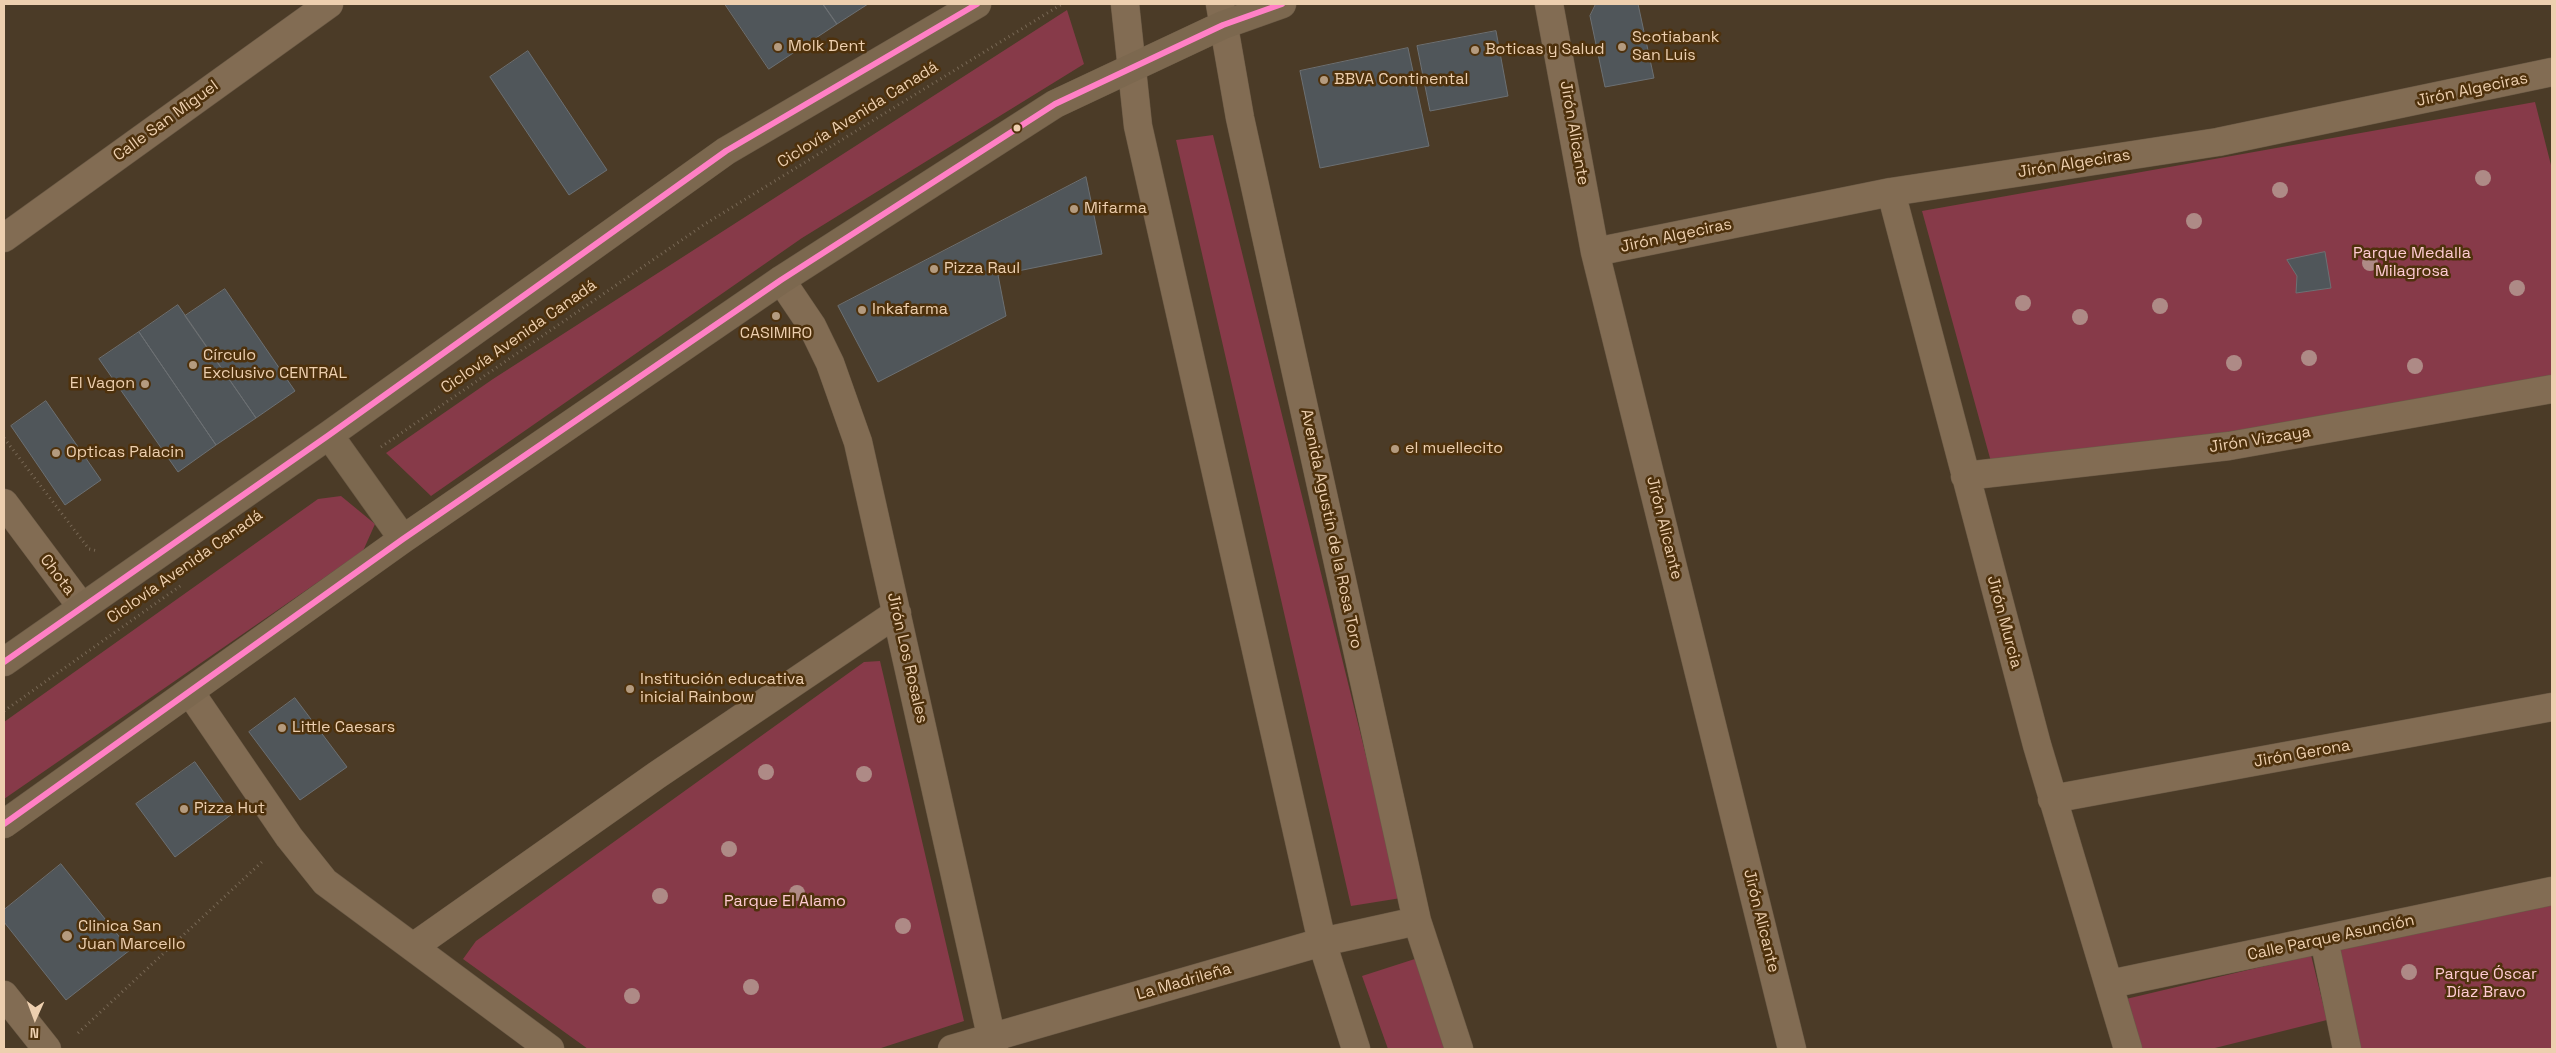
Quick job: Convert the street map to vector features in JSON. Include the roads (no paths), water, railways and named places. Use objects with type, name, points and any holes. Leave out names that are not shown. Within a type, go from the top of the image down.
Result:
[{"type":"main road","points":[[4,662],[81,606],[329,435],[726,151],[977,4]]},
{"type":"main road","points":[[4,824],[403,539],[781,280],[1054,104],[1084,88],[1132,70],[1221,14],[1282,4]]},
{"type":"main road","points":[[329,435],[403,539]]},
{"type":"street","name":"Calle San Miguel","points":[[4,238],[329,4]]},
{"type":"street","points":[[1125,4],[1138,126],[1322,942],[1356,1049]]},
{"type":"street","name":"Jirón Alicante","points":[[1548,4],[1596,252],[1792,1049]]},
{"type":"street","name":"Avenida Agustín de la Rosa Toro","points":[[1221,14],[1240,118],[1417,921],[1459,1049]]},
{"type":"street","name":"Jirón Algeciras","points":[[1596,252],[1891,192],[2218,142],[2552,72]]},
{"type":"street","name":"Jirón Murcia","points":[[1891,192],[2052,799],[2110,984],[2128,1049]]},
{"type":"street","name":"Jirón Los Rosales","points":[[781,280],[812,326],[834,372],[858,442],[992,1043]]},
{"type":"street","name":"Jirón Vizcaya","points":[[1965,476],[2229,446],[2552,389]]},
{"type":"street","name":"Chota","points":[[4,503],[81,606]]},
{"type":"street","points":[[413,946],[656,775],[897,613]]},
{"type":"street","points":[[190,692],[289,837],[325,882],[550,1049]]},
{"type":"street","name":"Jirón Gerona","points":[[2052,799],[2552,707]]},
{"type":"street","name":"Calle Parque Asunción","points":[[2110,984],[2552,891]]},
{"type":"street","name":"La Madrileña","points":[[952,1049],[992,1043],[1322,942],[1417,921]]},
{"type":"street","points":[[2324,939],[2346,1049]]},
{"type":"street","points":[[4,995],[47,1049]]},
{"type":"place","name":"Molk Dent","points":[[778,47]]},
{"type":"place","name":"Scotiabank San Luis","points":[[1622,47]]},
{"type":"place","name":"Boticas y Salud","points":[[1475,50]]},
{"type":"place","name":"BBVA Continental","points":[[1324,80]]},
{"type":"place","name":"Mifarma","points":[[1074,209]]},
{"type":"place","name":"Pizza Raul","points":[[934,269]]},
{"type":"place","name":"Inkafarma","points":[[862,310]]},
{"type":"place","name":"CASIMIRO","points":[[776,316]]},
{"type":"place","name":"Círculo Exclusivo CENTRAL","points":[[193,365]]},
{"type":"place","name":"El Vagon","points":[[145,384]]},
{"type":"place","name":"el muellecito","points":[[1395,449]]},
{"type":"place","name":"Opticas Palacin","points":[[56,453]]},
{"type":"place","name":"Institución educativa inicial Rainbow","points":[[630,689]]},
{"type":"place","name":"Little Caesars","points":[[282,728]]},
{"type":"place","name":"Pizza Hut","points":[[184,809]]},
{"type":"place","name":"Clinica San Juan Marcello","points":[[67,936]]},
{"type":"park label","name":"Parque Medalla Milagrosa","points":[[2412,263]]},
{"type":"park label","name":"Parque El Alamo","points":[[785,902]]},
{"type":"park label","name":"Parque Óscar Díaz Bravo","points":[[2486,984]]}]
